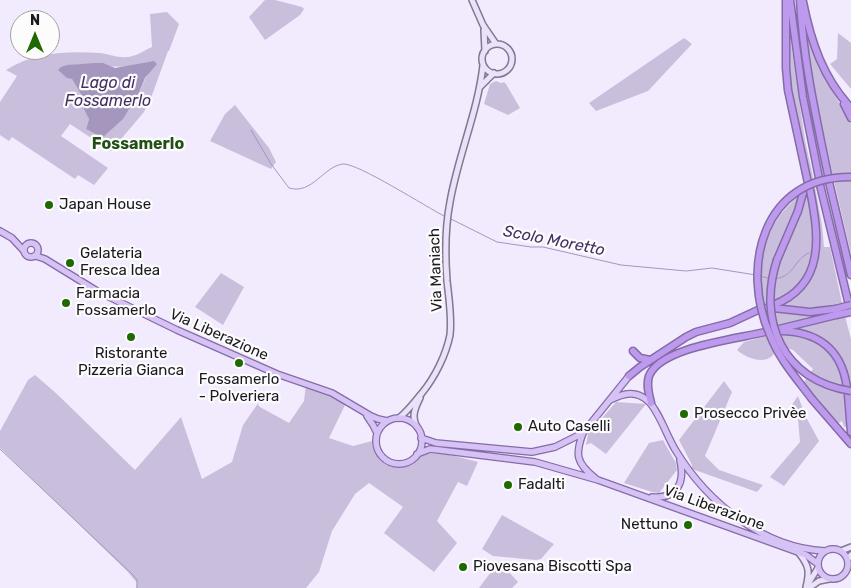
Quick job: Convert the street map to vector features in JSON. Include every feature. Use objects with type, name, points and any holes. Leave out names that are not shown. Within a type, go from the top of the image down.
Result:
[{"type":"highway","points":[[629,376],[686,337],[735,321],[793,294],[806,280],[815,260],[816,226],[806,188],[804,168],[788,90],[786,68],[786,0]]},
{"type":"highway","points":[[790,0],[803,97],[819,181],[849,303],[836,312],[778,330],[805,334],[821,342],[829,348],[840,363],[849,391],[851,432]]},
{"type":"highway","points":[[802,0],[815,51],[851,118]]},
{"type":"highway","points":[[802,0],[801,22],[811,94],[828,179],[851,275]]},
{"type":"highway","points":[[841,98],[851,108]]},
{"type":"highway","points":[[851,177],[825,180],[807,186],[787,201],[770,222],[760,248],[757,285],[765,322],[780,355],[812,399],[851,444]]},
{"type":"highway","points":[[806,188],[777,260],[770,284],[769,303],[772,322],[781,345],[795,363],[809,375],[849,391]]},
{"type":"highway","points":[[766,308],[810,312],[851,312]]},
{"type":"highway","points":[[650,403],[649,376],[656,366],[666,358],[712,343],[765,332]]},
{"type":"highway","points":[[633,351],[640,358],[652,360]]},
{"type":"main road","points":[[472,0],[483,25],[496,44]]},
{"type":"main road","points":[[483,25],[485,38],[485,50],[482,58],[483,65],[486,70],[494,74],[507,70],[512,62],[509,50],[504,46],[496,44],[489,46],[485,50]]},
{"type":"main road","name":"Via Maniach","points":[[417,427],[414,423],[414,414],[425,389],[443,357],[450,332],[446,222],[455,178],[480,88],[483,65]]},
{"type":"main road","name":"Via Maniach","points":[[480,88],[494,74]]},
{"type":"main road","points":[[0,231],[26,248]]},
{"type":"main road","name":"Via Liberazione","points":[[37,254],[28,257],[26,248],[36,244],[37,254],[44,259],[97,291],[177,330],[277,374],[332,393],[378,420],[388,421]]},
{"type":"main road","name":"Via Liberazione","points":[[422,438],[436,443],[532,452],[555,447],[583,432],[629,376]]},
{"type":"main road","name":"Via Maniach","points":[[399,418],[425,389]]},
{"type":"main road","points":[[610,400],[632,393],[639,395],[650,403],[680,458],[716,500],[753,528],[777,540],[798,547],[825,551],[851,547]]},
{"type":"main road","name":"Via Liberazione","points":[[362,411],[374,424],[377,433]]},
{"type":"main road","points":[[399,418],[412,422],[417,427],[422,438],[420,449],[413,459],[401,464],[388,462],[383,458],[376,446],[377,433],[383,424],[399,418]]},
{"type":"main road","name":"Via Liberazione","points":[[583,432],[578,456],[583,468],[598,480]]},
{"type":"main road","name":"Via Liberazione","points":[[417,454],[430,449],[507,457],[535,462],[598,480],[798,552],[806,555],[818,566]]},
{"type":"main road","points":[[643,496],[663,497],[670,495],[676,490],[682,477],[680,458]]},
{"type":"main road","points":[[807,588],[819,581],[848,575],[850,561],[841,550]]},
{"type":"main road","points":[[807,588],[818,566],[821,554],[825,551]]},
{"type":"main road","points":[[798,552],[808,569],[807,588]]},
{"type":"main road","points":[[818,566],[822,574],[829,579]]},
{"type":"shaded area","points":[[265,0],[275,0],[304,9],[300,15],[265,40],[249,17]]},
{"type":"shaded area","points":[[167,12],[179,24],[151,98],[144,112],[111,151],[70,124],[61,136],[108,168],[94,185],[78,175],[75,179],[12,137],[9,141],[0,135],[0,102],[17,76],[6,70],[26,60],[60,60],[60,53],[88,52],[130,57],[152,47],[150,14]],"holes":[[[148,62],[153,68],[129,110],[106,134],[96,135],[86,129],[89,119],[83,107],[82,96],[72,79],[77,64],[122,67]]]},
{"type":"shaded area","points":[[787,29],[789,29],[805,140],[814,181],[810,183],[789,82]]},
{"type":"shaded area","points":[[838,33],[851,43],[851,89],[830,64],[837,59]]},
{"type":"shaded area","points":[[806,37],[808,37],[819,66],[851,124],[851,174],[833,176],[816,98]]},
{"type":"shaded area","points":[[684,38],[692,44],[648,91],[596,111],[589,103]]},
{"type":"shaded area","points":[[496,81],[506,84],[520,108],[508,115],[484,104],[490,84]]},
{"type":"shaded area","points":[[235,105],[269,148],[276,162],[271,169],[210,141],[225,114]]},
{"type":"shaded area","points":[[851,179],[851,254],[834,181]]},
{"type":"shaded area","points":[[815,187],[824,247],[830,247],[842,303],[813,308],[781,305],[798,293],[818,258],[819,227],[812,189]]},
{"type":"shaded area","points":[[808,190],[815,237],[810,267],[790,293],[772,301],[777,269]]},
{"type":"shaded area","points":[[800,195],[770,276],[767,303],[763,304],[761,272],[766,243],[778,218]]},
{"type":"shaded area","points":[[221,273],[244,287],[223,325],[195,307]]},
{"type":"shaded area","points":[[833,311],[834,313],[776,326],[773,312]]},
{"type":"shaded area","points":[[845,316],[851,339],[851,389],[845,368],[833,350],[789,328]]},
{"type":"shaded area","points":[[779,335],[806,339],[822,345],[835,358],[846,389],[810,373],[813,369],[793,350],[787,348]]},
{"type":"shaded area","points":[[767,336],[775,352],[768,359],[757,360],[737,350],[744,342]]},
{"type":"shaded area","points":[[35,375],[135,470],[181,417],[202,479],[232,462],[243,425],[259,402],[258,405],[260,407],[289,423],[304,401],[306,384],[347,401],[329,438],[353,446],[372,441],[375,453],[388,466],[401,468],[427,454],[452,456],[478,462],[467,486],[458,482],[437,521],[457,543],[434,572],[384,533],[403,507],[369,483],[355,494],[332,531],[319,572],[306,588],[136,588],[137,583],[128,572],[0,448],[0,431],[28,380]]},
{"type":"shaded area","points":[[807,377],[826,387],[846,393],[846,427],[844,427],[842,421],[837,424],[803,384]]},
{"type":"shaded area","points":[[724,381],[732,392],[705,456],[719,470],[763,485],[757,492],[692,469],[692,465],[679,440]]},
{"type":"shaded area","points":[[798,396],[806,417],[819,441],[784,486],[770,477],[800,442],[797,408],[791,406]]},
{"type":"shaded area","points":[[616,402],[646,404],[606,454],[591,443],[586,445],[588,434]]},
{"type":"shaded area","points":[[663,440],[676,463],[677,470],[659,493],[624,483],[649,443]]},
{"type":"shaded area","points":[[502,515],[554,544],[541,559],[536,560],[493,556],[482,549]]},
{"type":"shaded area","points":[[499,561],[518,582],[512,588],[479,588]]},
{"type":"water","name":"Lago di Fossamerlo","points":[[154,61],[157,64],[145,78],[138,95],[123,119],[102,138],[86,129],[89,119],[83,107],[82,96],[72,79],[67,78],[58,70],[67,65],[103,63],[115,68]]},
{"type":"waterway","name":"Scolo Moretto","points":[[251,130],[271,164],[289,188],[297,189],[311,184],[336,166],[343,164],[363,170],[446,217]]},
{"type":"waterway","name":"Scolo Moretto","points":[[449,218],[497,242],[543,247],[621,265],[686,271],[712,268],[756,275]]},
{"type":"waterway","name":"Scolo Moretto","points":[[775,279],[787,275],[800,259],[809,253]]},
{"type":"waterway","name":"Scolo Moretto","points":[[760,276],[771,279]]},
{"type":"waterway","points":[[0,449],[132,574],[137,580],[137,588]]},
{"type":"place","name":"Japan House","points":[[49,205]]},
{"type":"place","name":"Gelateria Fresca Idea","points":[[70,263]]},
{"type":"place","name":"Farmacia Fossamerlo","points":[[66,303]]},
{"type":"place","name":"Ristorante Pizzeria Gianca","points":[[131,337]]},
{"type":"place","name":"Fossamerlo - Polveriera","points":[[239,363]]},
{"type":"place","name":"Prosecco Privèe","points":[[684,414]]},
{"type":"place","name":"Auto Caselli","points":[[518,427]]},
{"type":"place","name":"Fadalti","points":[[508,485]]},
{"type":"place","name":"Nettuno","points":[[688,525]]},
{"type":"place","name":"Piovesana Biscotti Spa","points":[[463,567]]},
{"type":"district","name":"Fossamerlo","points":[[138,144]]}]
